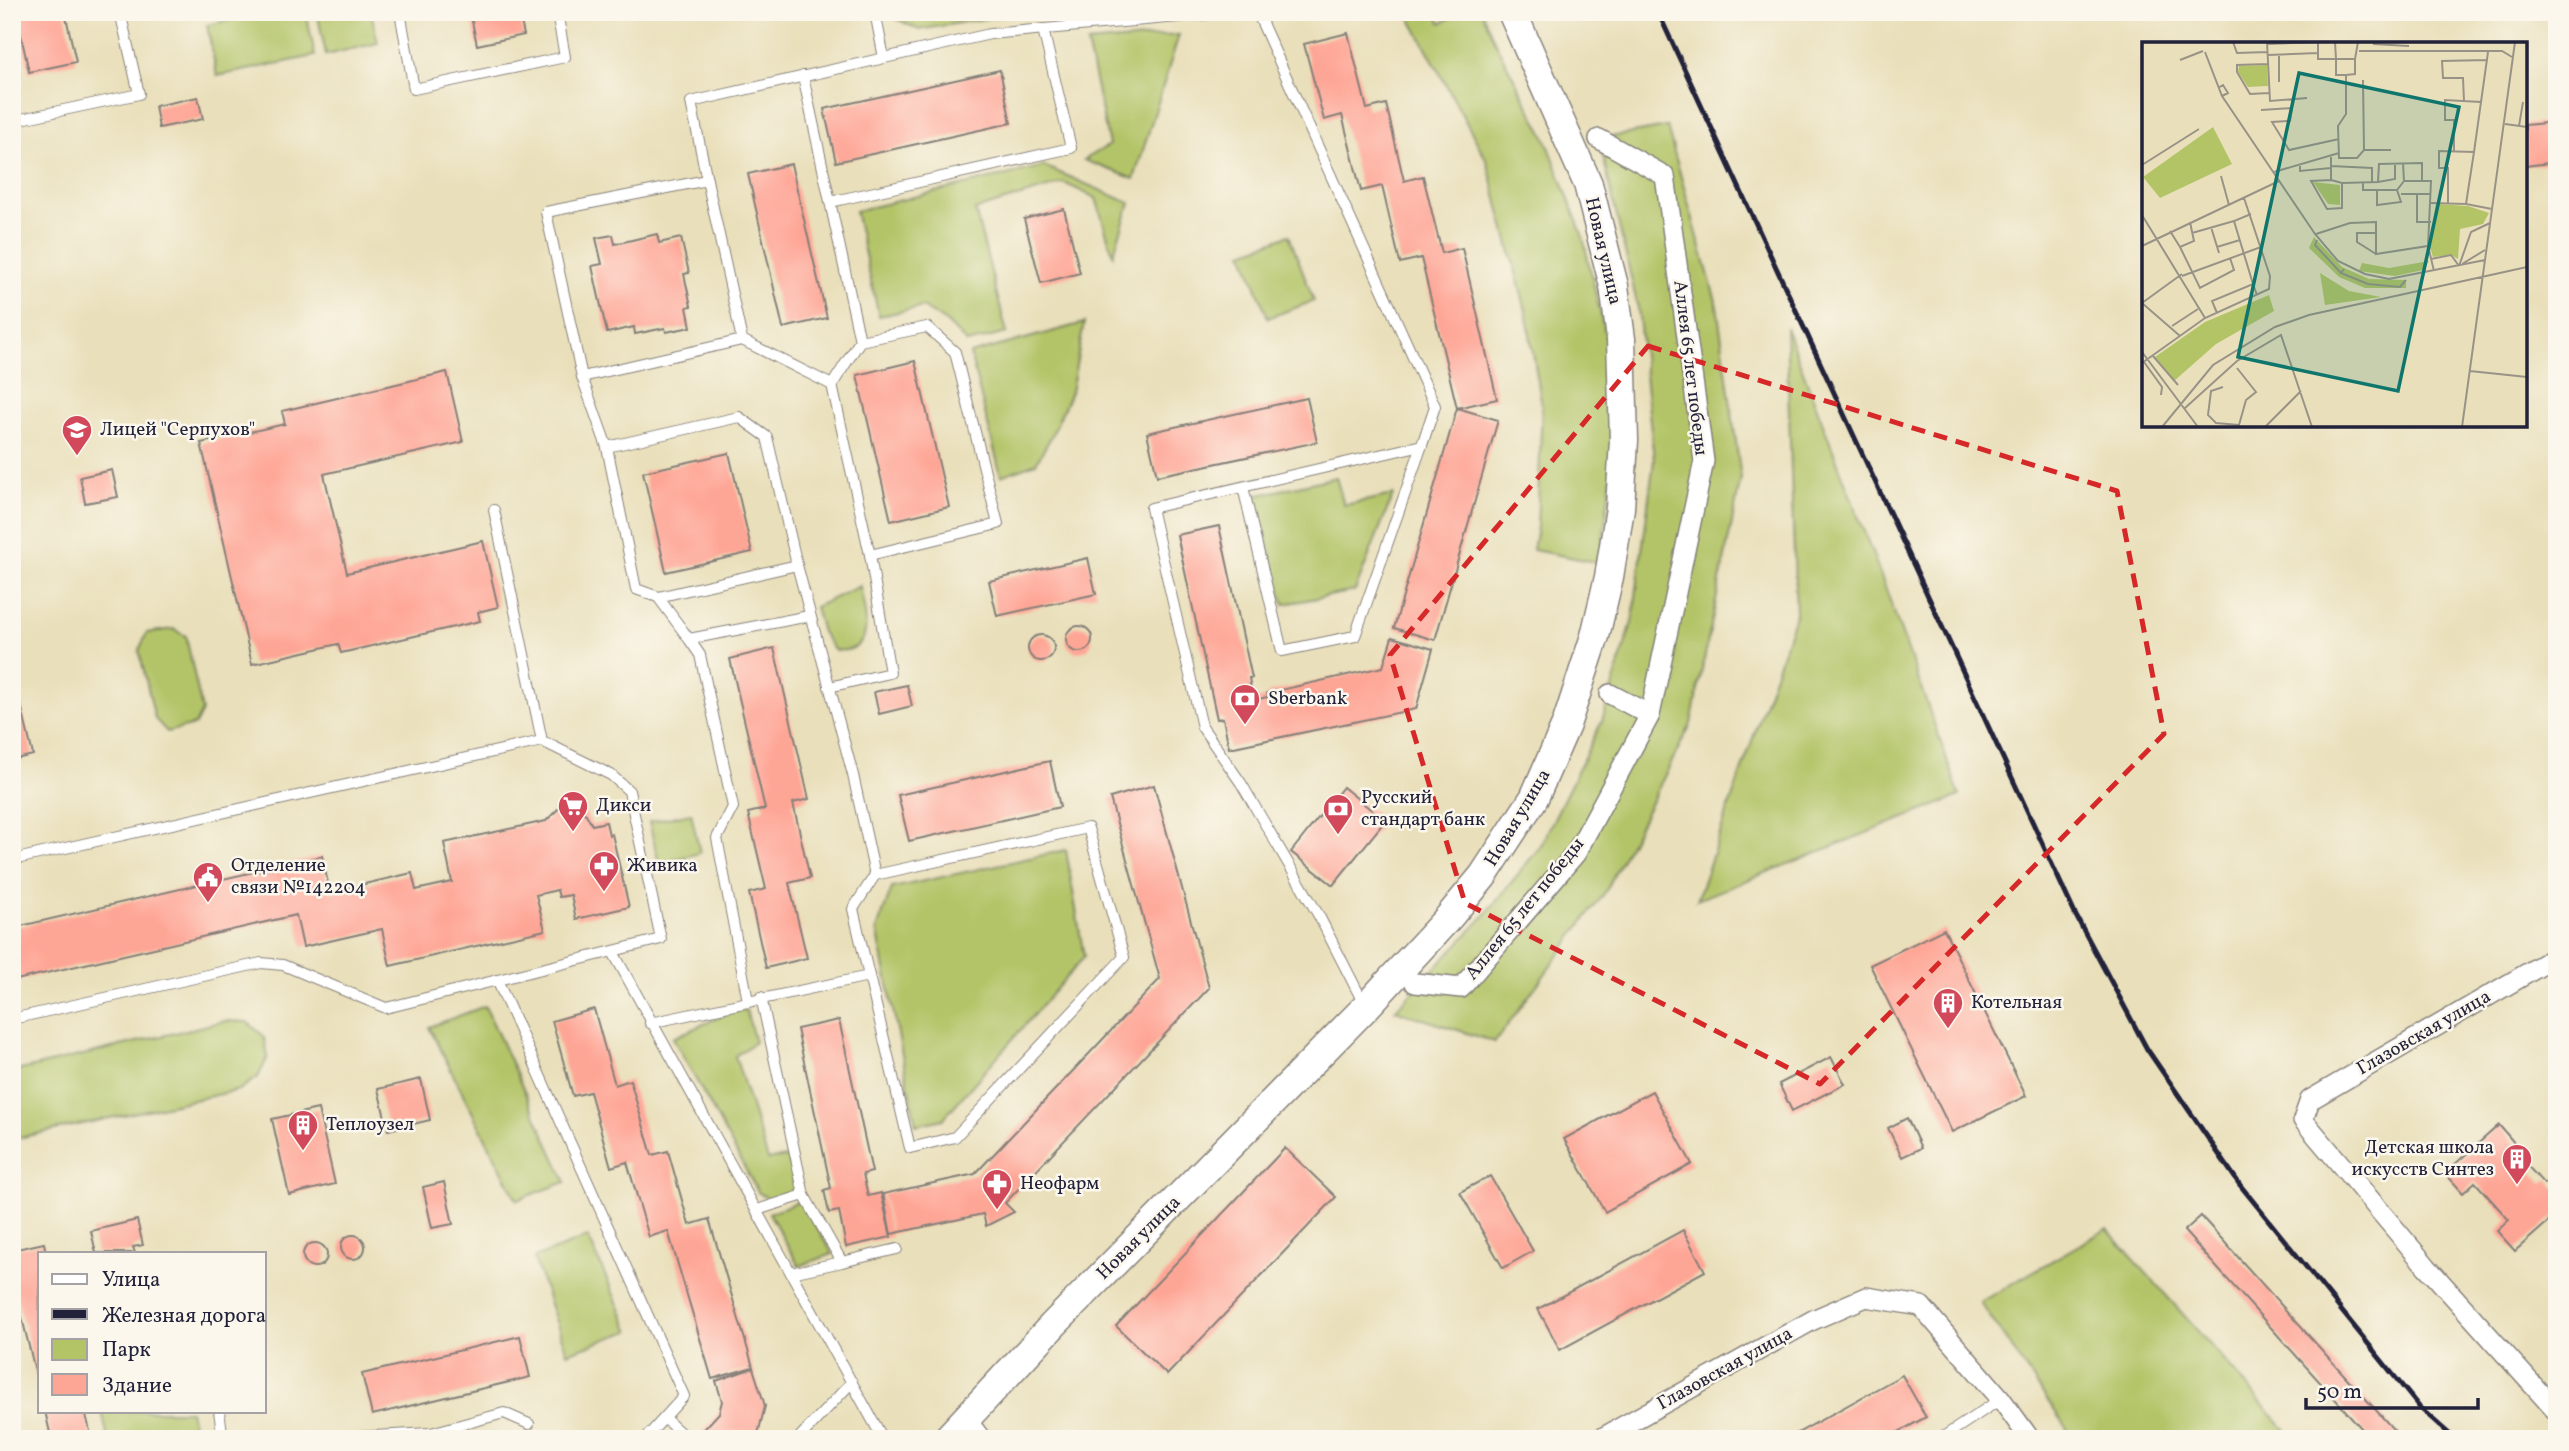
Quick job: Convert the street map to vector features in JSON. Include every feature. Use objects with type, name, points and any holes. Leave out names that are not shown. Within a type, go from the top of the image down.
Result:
[{"type":"street","name":"Новая улица","points":[[965,1432],[1054,1324],[1366,1007],[1483,876],[1534,799],[1566,726],[1595,636],[1609,577],[1620,509],[1624,391],[1614,286],[1588,184],[1512,12]]},
{"type":"street","name":"Аллея 65 лет победы","points":[[1415,983],[1461,988],[1576,853],[1650,715],[1704,461],[1665,176],[1599,139]]},
{"type":"street","points":[[1610,694],[1650,715]]},
{"type":"street","name":"Глазовская улица","points":[[2557,956],[2310,1100],[2303,1120],[2427,1267],[2557,1412]]},
{"type":"street","name":"Глазовская улица","points":[[1600,1439],[1813,1320],[1866,1297],[1921,1306],[2001,1399],[2030,1439]]},
{"type":"lane","points":[[12,121],[139,94],[121,16],[137,12]]},
{"type":"lane","points":[[400,12],[414,89],[565,57],[557,12]]},
{"type":"lane","points":[[875,12],[884,58]]},
{"type":"lane","points":[[742,340],[691,102],[990,34],[1232,12]]},
{"type":"lane","points":[[1243,486],[1282,651],[1355,636],[1436,406],[1257,12]]},
{"type":"lane","points":[[830,202],[1071,148],[1043,29]]},
{"type":"lane","points":[[803,76],[860,341],[832,385],[870,555],[890,673],[829,687]]},
{"type":"lane","points":[[707,180],[546,212],[582,377],[607,447],[636,589],[658,597],[700,655],[733,807],[717,838],[748,1001]]},
{"type":"lane","points":[[860,341],[928,327],[955,352],[998,524],[870,555]]},
{"type":"lane","points":[[582,377],[742,340],[832,385]]},
{"type":"lane","points":[[607,447],[739,417],[766,436],[809,616],[853,775],[875,875]]},
{"type":"lane","points":[[1366,1007],[1319,916],[1241,783],[1202,727],[1151,508],[1422,445]]},
{"type":"lane","points":[[494,510],[542,741]]},
{"type":"lane","points":[[658,597],[797,565]]},
{"type":"lane","points":[[690,639],[809,616]]},
{"type":"lane","points":[[12,860],[542,741],[611,775],[629,791],[661,939],[386,1008],[282,965],[261,963],[12,1019]]},
{"type":"lane","points":[[1088,828],[1124,957],[955,1137],[910,1148],[869,976],[853,909],[875,875],[1088,828]]},
{"type":"lane","points":[[613,952],[883,1439]]},
{"type":"lane","points":[[650,1023],[869,976]]},
{"type":"lane","points":[[497,981],[684,1396],[645,1439]]},
{"type":"lane","points":[[761,998],[804,1195],[842,1262]]},
{"type":"lane","points":[[757,1210],[804,1195]]},
{"type":"lane","points":[[791,1273],[897,1249]]},
{"type":"lane","points":[[799,1439],[852,1382]]},
{"type":"lane","points":[[1940,1439],[2001,1399]]},
{"type":"lane","points":[[219,1412],[223,1439]]},
{"type":"lane","points":[[318,1439],[432,1436],[504,1413],[529,1424]]},
{"type":"lane","points":[[664,1418],[687,1439]]},
{"type":"highlighted area","points":[[1648,346],[2117,491],[2164,734],[1820,1084],[1465,903],[1390,655]]},
{"type":"green space","points":[[267,12],[306,12],[315,56],[217,76],[207,25]]},
{"type":"green space","points":[[317,12],[371,12],[378,43],[326,55]]},
{"type":"green space","points":[[883,12],[1048,12],[1011,14],[919,30]]},
{"type":"green space","points":[[1407,12],[1435,12],[1441,23],[1463,12],[1482,12],[1546,139],[1583,237],[1606,339],[1616,440],[1600,563],[1533,550],[1537,527],[1542,406],[1526,311],[1487,161]]},
{"type":"green space","points":[[1179,35],[1134,179],[1084,160],[1109,145],[1087,43]]},
{"type":"green space","points":[[1667,127],[1717,305],[1741,478],[1691,724],[1606,891],[1495,1042],[1395,1010],[1481,920],[1540,847],[1602,721],[1633,619],[1654,460],[1638,308],[1599,139]]},
{"type":"green space","points":[[1044,166],[1130,203],[1113,255],[1096,198],[1064,183],[975,210],[1007,333],[967,343],[947,323],[923,307],[879,316],[855,211]]},
{"type":"green space","points":[[1289,235],[1314,301],[1268,318],[1243,252]]},
{"type":"green space","points":[[1084,323],[1071,392],[1051,437],[1036,463],[1001,476],[970,354]]},
{"type":"green space","points":[[1786,327],[1884,584],[1960,796],[1697,900],[1796,613]]},
{"type":"green space","points":[[1336,477],[1344,505],[1393,495],[1355,591],[1284,604],[1255,496]]},
{"type":"green space","points":[[860,586],[866,619],[863,639],[848,650],[834,650],[822,632],[815,607]]},
{"type":"green space","points":[[173,629],[186,636],[202,711],[195,725],[167,732],[155,719],[139,650],[147,633]]},
{"type":"green space","points":[[691,813],[700,853],[659,863],[649,822]]},
{"type":"green space","points":[[1066,850],[1084,957],[943,1119],[916,1125],[877,929],[892,888]]},
{"type":"green space","points":[[485,1006],[566,1182],[517,1200],[429,1027]]},
{"type":"green space","points":[[746,1010],[755,1042],[735,1056],[768,1160],[787,1157],[795,1189],[770,1200],[758,1192],[673,1038],[730,1012]]},
{"type":"green space","points":[[224,1021],[247,1022],[264,1036],[268,1057],[258,1077],[239,1090],[18,1138],[12,1111],[12,1072]]},
{"type":"green space","points":[[800,1201],[833,1254],[799,1266],[769,1213]]},
{"type":"green space","points":[[2107,1229],[2294,1439],[2074,1439],[1980,1302]]},
{"type":"green space","points":[[588,1237],[630,1331],[567,1353],[534,1258]]},
{"type":"green space","points":[[102,1412],[190,1412],[196,1439],[108,1439]]},
{"type":"building","points":[[16,12],[65,12],[76,62],[29,72]]},
{"type":"building","points":[[470,12],[519,12],[524,35],[477,45]]},
{"type":"building","points":[[1348,33],[1367,109],[1386,104],[1404,181],[1423,176],[1442,253],[1462,248],[1497,399],[1457,408],[1421,258],[1400,263],[1382,186],[1361,191],[1342,115],[1324,120],[1304,44]]},
{"type":"building","points":[[1000,70],[1011,123],[836,162],[824,109]]},
{"type":"building","points":[[198,97],[203,119],[159,128],[155,106]]},
{"type":"building","points":[[2557,122],[2557,162],[2527,166],[2527,125]]},
{"type":"building","points":[[791,164],[827,318],[783,328],[748,174]]},
{"type":"building","points":[[1064,209],[1080,273],[1041,283],[1024,219]]},
{"type":"building","points":[[657,234],[659,243],[681,238],[689,273],[684,274],[691,306],[687,307],[691,327],[666,332],[665,328],[635,334],[634,327],[607,333],[592,266],[602,264],[596,238],[613,235],[615,244]]},
{"type":"building","points":[[915,361],[949,507],[891,521],[857,375]]},
{"type":"building","points":[[447,372],[463,442],[324,474],[347,573],[483,541],[498,607],[478,612],[480,621],[341,653],[338,644],[252,664],[201,443],[285,424],[282,411]]},
{"type":"building","points":[[1307,398],[1317,442],[1157,476],[1147,433]]},
{"type":"building","points":[[1457,408],[1498,420],[1435,640],[1394,628]]},
{"type":"building","points":[[729,453],[752,552],[666,572],[643,472]]},
{"type":"building","points":[[112,470],[118,497],[85,503],[80,477]]},
{"type":"building","points":[[1219,526],[1252,678],[1249,678],[1253,700],[1268,697],[1267,693],[1383,667],[1392,637],[1433,649],[1416,709],[1229,748],[1223,718],[1217,719],[1177,535]]},
{"type":"building","points":[[1088,558],[1096,594],[997,616],[989,581]]},
{"type":"building","points":[[1079,626],[1088,630],[1092,639],[1088,648],[1079,652],[1070,648],[1066,639],[1070,630]]},
{"type":"building","points":[[1041,635],[1050,639],[1054,648],[1050,657],[1041,661],[1032,657],[1028,648],[1032,639]]},
{"type":"building","points":[[774,648],[809,799],[793,803],[810,878],[789,883],[807,958],[766,968],[749,893],[766,889],[748,813],[765,809],[730,659]]},
{"type":"building","points":[[12,667],[33,755],[12,760]]},
{"type":"building","points":[[907,685],[912,706],[879,714],[874,692]]},
{"type":"building","points":[[1050,761],[1060,807],[909,841],[898,795]]},
{"type":"building","points":[[1154,785],[1209,988],[1005,1203],[1014,1212],[986,1226],[983,1214],[891,1234],[883,1194],[975,1174],[1160,979],[1110,798]]},
{"type":"building","name":"Русский стандарт банк","points":[[1343,787],[1385,821],[1333,885],[1291,852]]},
{"type":"building","points":[[571,806],[586,814],[592,825],[606,822],[609,835],[612,834],[629,907],[576,919],[571,895],[559,897],[557,890],[536,895],[545,930],[390,966],[382,929],[303,947],[296,915],[12,981],[12,928],[322,856],[330,892],[412,873],[416,890],[452,882],[444,843],[546,821],[558,809]]},
{"type":"building","name":"Котельная","points":[[1944,929],[2026,1096],[1952,1132],[1870,965]]},
{"type":"building","points":[[594,1009],[615,1085],[630,1080],[652,1155],[668,1151],[689,1225],[709,1219],[753,1367],[712,1379],[668,1231],[649,1237],[627,1162],[611,1167],[590,1092],[573,1096],[552,1021]]},
{"type":"building","points":[[839,1020],[872,1172],[863,1174],[868,1196],[881,1193],[891,1237],[846,1247],[839,1211],[829,1213],[824,1190],[831,1188],[797,1029]]},
{"type":"building","points":[[1831,1057],[1845,1084],[1792,1111],[1779,1084]]},
{"type":"building","points":[[421,1079],[430,1120],[388,1130],[378,1089]]},
{"type":"building","points":[[1652,1091],[1692,1164],[1605,1212],[1564,1139]]},
{"type":"building","name":"Теплоузел","points":[[318,1109],[335,1184],[289,1195],[272,1119]]},
{"type":"building","points":[[1907,1118],[1921,1148],[1902,1157],[1888,1128]]},
{"type":"building","name":"Детская школа искусств Синтез","points":[[2499,1125],[2516,1145],[2512,1149],[2544,1184],[2549,1180],[2557,1189],[2557,1214],[2515,1251],[2497,1231],[2509,1220],[2475,1182],[2463,1193],[2445,1173]]},
{"type":"building","points":[[1285,1148],[1336,1197],[1167,1375],[1116,1326]]},
{"type":"building","points":[[1490,1176],[1533,1251],[1503,1268],[1460,1192]]},
{"type":"building","points":[[444,1182],[453,1224],[432,1228],[423,1187]]},
{"type":"building","points":[[2201,1216],[2402,1439],[2371,1439],[2184,1231]]},
{"type":"building","points":[[137,1220],[143,1245],[133,1247],[135,1252],[96,1252],[91,1231]]},
{"type":"building","points":[[1683,1230],[1705,1271],[1560,1350],[1538,1309]]},
{"type":"building","points":[[353,1235],[361,1239],[365,1247],[361,1255],[353,1259],[345,1255],[341,1247],[345,1239]]},
{"type":"building","points":[[44,1243],[46,1252],[38,1252],[38,1383],[12,1277],[12,1250]]},
{"type":"building","points":[[315,1243],[324,1246],[327,1255],[324,1264],[315,1267],[306,1264],[303,1255],[306,1246]]},
{"type":"building","points":[[520,1336],[530,1377],[372,1415],[362,1374]]},
{"type":"building","points":[[753,1368],[765,1406],[758,1434],[754,1439],[695,1439],[719,1413],[722,1401],[716,1381]]},
{"type":"building","points":[[1902,1375],[1926,1417],[1886,1439],[1787,1439]]},
{"type":"building","points":[[45,1412],[85,1412],[92,1439],[46,1439],[45,1435],[50,1433]]},
{"type":"railway","points":[[1658,12],[2075,914],[2147,1049],[2240,1185],[2420,1408],[2455,1439]]},
{"type":"place","name":"Лицей \"Серпухов\"","points":[[77,457]]},
{"type":"place","name":"Sberbank","points":[[1245,726]]},
{"type":"place","name":"Дикси","points":[[573,833]]},
{"type":"place","name":"Русский стандарт банк","points":[[1338,836]]},
{"type":"place","name":"Живика","points":[[604,893]]},
{"type":"place","name":"Отделение связи №142204","points":[[208,904]]},
{"type":"place","name":"Котельная","points":[[1948,1030]]},
{"type":"place","name":"Теплоузел","points":[[303,1152]]},
{"type":"place","name":"Детская школа искусств Синтез","points":[[2517,1186]]},
{"type":"place","name":"Неофарм","points":[[997,1211]]}]
